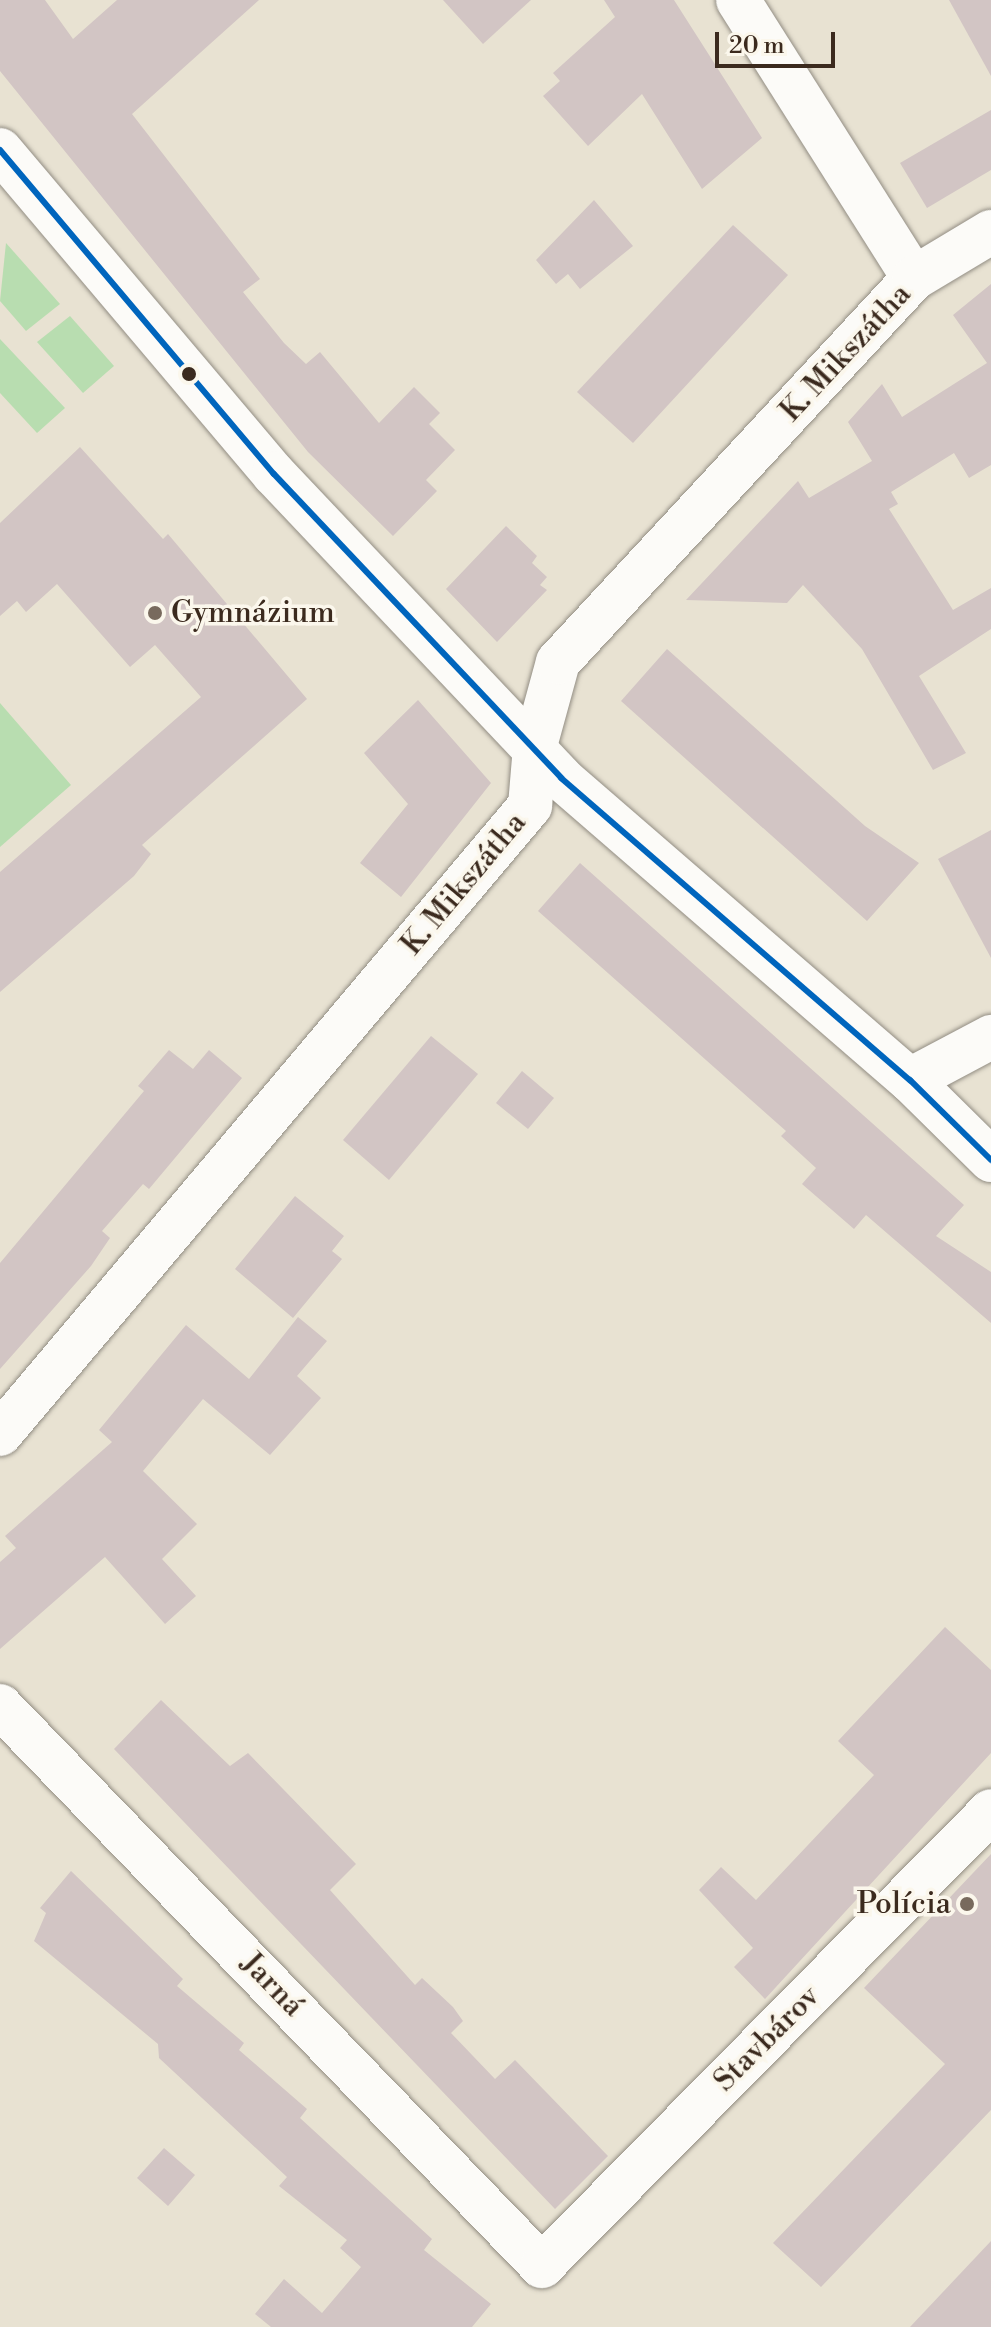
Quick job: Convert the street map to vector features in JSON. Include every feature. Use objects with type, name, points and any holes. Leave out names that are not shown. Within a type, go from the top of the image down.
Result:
[{"type":"street","points":[[738,0],[914,278]]},
{"type":"street","points":[[0,150],[274,474],[535,746],[561,778],[910,1080],[991,1160]]},
{"type":"street","name":"K. Mikszátha","points":[[0,1434],[530,806],[535,746],[558,662],[914,278],[991,232]]},
{"type":"street","points":[[910,1080],[991,1037]]},
{"type":"street","name":"Jarná","points":[[0,1706],[542,2266]]},
{"type":"street","name":"Stavbárov","points":[[542,2266],[991,1811]]},
{"type":"green space","points":[[6,243],[60,304],[26,331],[0,301]]},
{"type":"green space","points":[[70,316],[114,366],[83,393],[37,342]]},
{"type":"green space","points":[[0,339],[65,408],[37,433],[0,393]]},
{"type":"green space","points":[[0,703],[71,785],[0,847]]},
{"type":"building","points":[[0,0],[45,0],[73,39],[117,0],[259,0],[132,114],[260,279],[243,292],[284,343],[306,364],[320,352],[379,423],[414,387],[440,413],[429,424],[455,450],[426,480],[437,491],[393,536],[308,452],[0,71]]},
{"type":"building","points":[[443,0],[531,0],[483,44]]},
{"type":"building","points":[[604,0],[674,0],[762,138],[702,189],[642,94],[588,146],[543,96],[560,81],[553,73],[615,17]]},
{"type":"building","points":[[949,0],[991,0],[991,76]]},
{"type":"building","points":[[991,110],[991,170],[927,208],[900,163]]},
{"type":"building","points":[[594,200],[633,246],[580,289],[568,274],[556,284],[536,260]]},
{"type":"building","points":[[733,225],[788,275],[633,443],[577,392]]},
{"type":"building","points":[[991,284],[991,465],[969,478],[954,453],[891,492],[898,504],[889,509],[953,610],[991,588],[991,629],[919,676],[966,753],[933,770],[862,649],[803,585],[787,603],[686,600],[798,481],[809,498],[872,461],[848,422],[882,384],[902,417],[987,363],[953,315]]},
{"type":"building","points":[[80,447],[163,539],[168,534],[307,699],[142,845],[151,854],[134,876],[0,992],[0,872],[201,697],[155,645],[130,667],[57,584],[26,612],[17,601],[0,616],[0,523]]},
{"type":"building","points":[[506,526],[537,556],[532,563],[547,577],[540,585],[547,590],[497,642],[446,589]]},
{"type":"building","points":[[667,649],[865,826],[919,863],[867,921],[621,701]]},
{"type":"building","points":[[418,700],[491,783],[401,897],[360,863],[408,804],[364,753]]},
{"type":"building","points":[[991,830],[991,958],[938,859]]},
{"type":"building","points":[[580,863],[964,1205],[936,1236],[991,1272],[991,1323],[866,1215],[854,1229],[802,1184],[816,1168],[781,1136],[786,1131],[538,911]]},
{"type":"building","points":[[431,1036],[478,1074],[389,1180],[343,1140]]},
{"type":"building","points":[[169,1050],[193,1069],[209,1050],[242,1078],[149,1189],[143,1184],[102,1231],[110,1238],[91,1266],[0,1369],[0,1263],[144,1091],[138,1086]]},
{"type":"building","points":[[522,1071],[554,1098],[528,1129],[496,1103]]},
{"type":"building","points":[[295,1196],[344,1236],[332,1251],[342,1259],[293,1318],[235,1269]]},
{"type":"building","points":[[298,1317],[327,1341],[297,1376],[321,1398],[270,1455],[203,1399],[143,1471],[197,1524],[162,1559],[196,1596],[165,1624],[105,1557],[0,1649],[0,1562],[16,1548],[5,1536],[112,1442],[99,1430],[186,1325],[249,1379]]},
{"type":"building","points":[[945,1627],[991,1670],[991,1753],[765,1999],[734,1967],[753,1948],[699,1890],[721,1867],[756,1900],[874,1775],[838,1741]]},
{"type":"building","points":[[161,1700],[230,1766],[248,1753],[356,1864],[330,1890],[415,1985],[422,1978],[453,2007],[463,2021],[451,2033],[495,2079],[515,2060],[608,2156],[555,2209],[114,1749]]},
{"type":"building","points":[[991,1854],[991,2110],[821,2287],[773,2243],[945,2064],[864,1988]]},
{"type":"building","points":[[71,1871],[183,1979],[177,1986],[244,2043],[239,2050],[307,2109],[300,2118],[432,2239],[424,2250],[491,2304],[472,2327],[271,2327],[255,2314],[284,2279],[322,2313],[361,2267],[340,2248],[347,2240],[279,2186],[287,2177],[159,2058],[158,2044],[34,1941],[46,1913],[40,1908]]},
{"type":"building","points":[[164,2148],[195,2175],[168,2206],[137,2178]]},
{"type":"building","points":[[991,2241],[991,2327],[910,2327]]},
{"type":"transit line","points":[[0,150],[274,474],[561,778],[910,1080],[991,1160]]},
{"type":"place","name":"Gymnázium","points":[[155,613]]},
{"type":"place","name":"Polícia","points":[[967,1904]]}]
